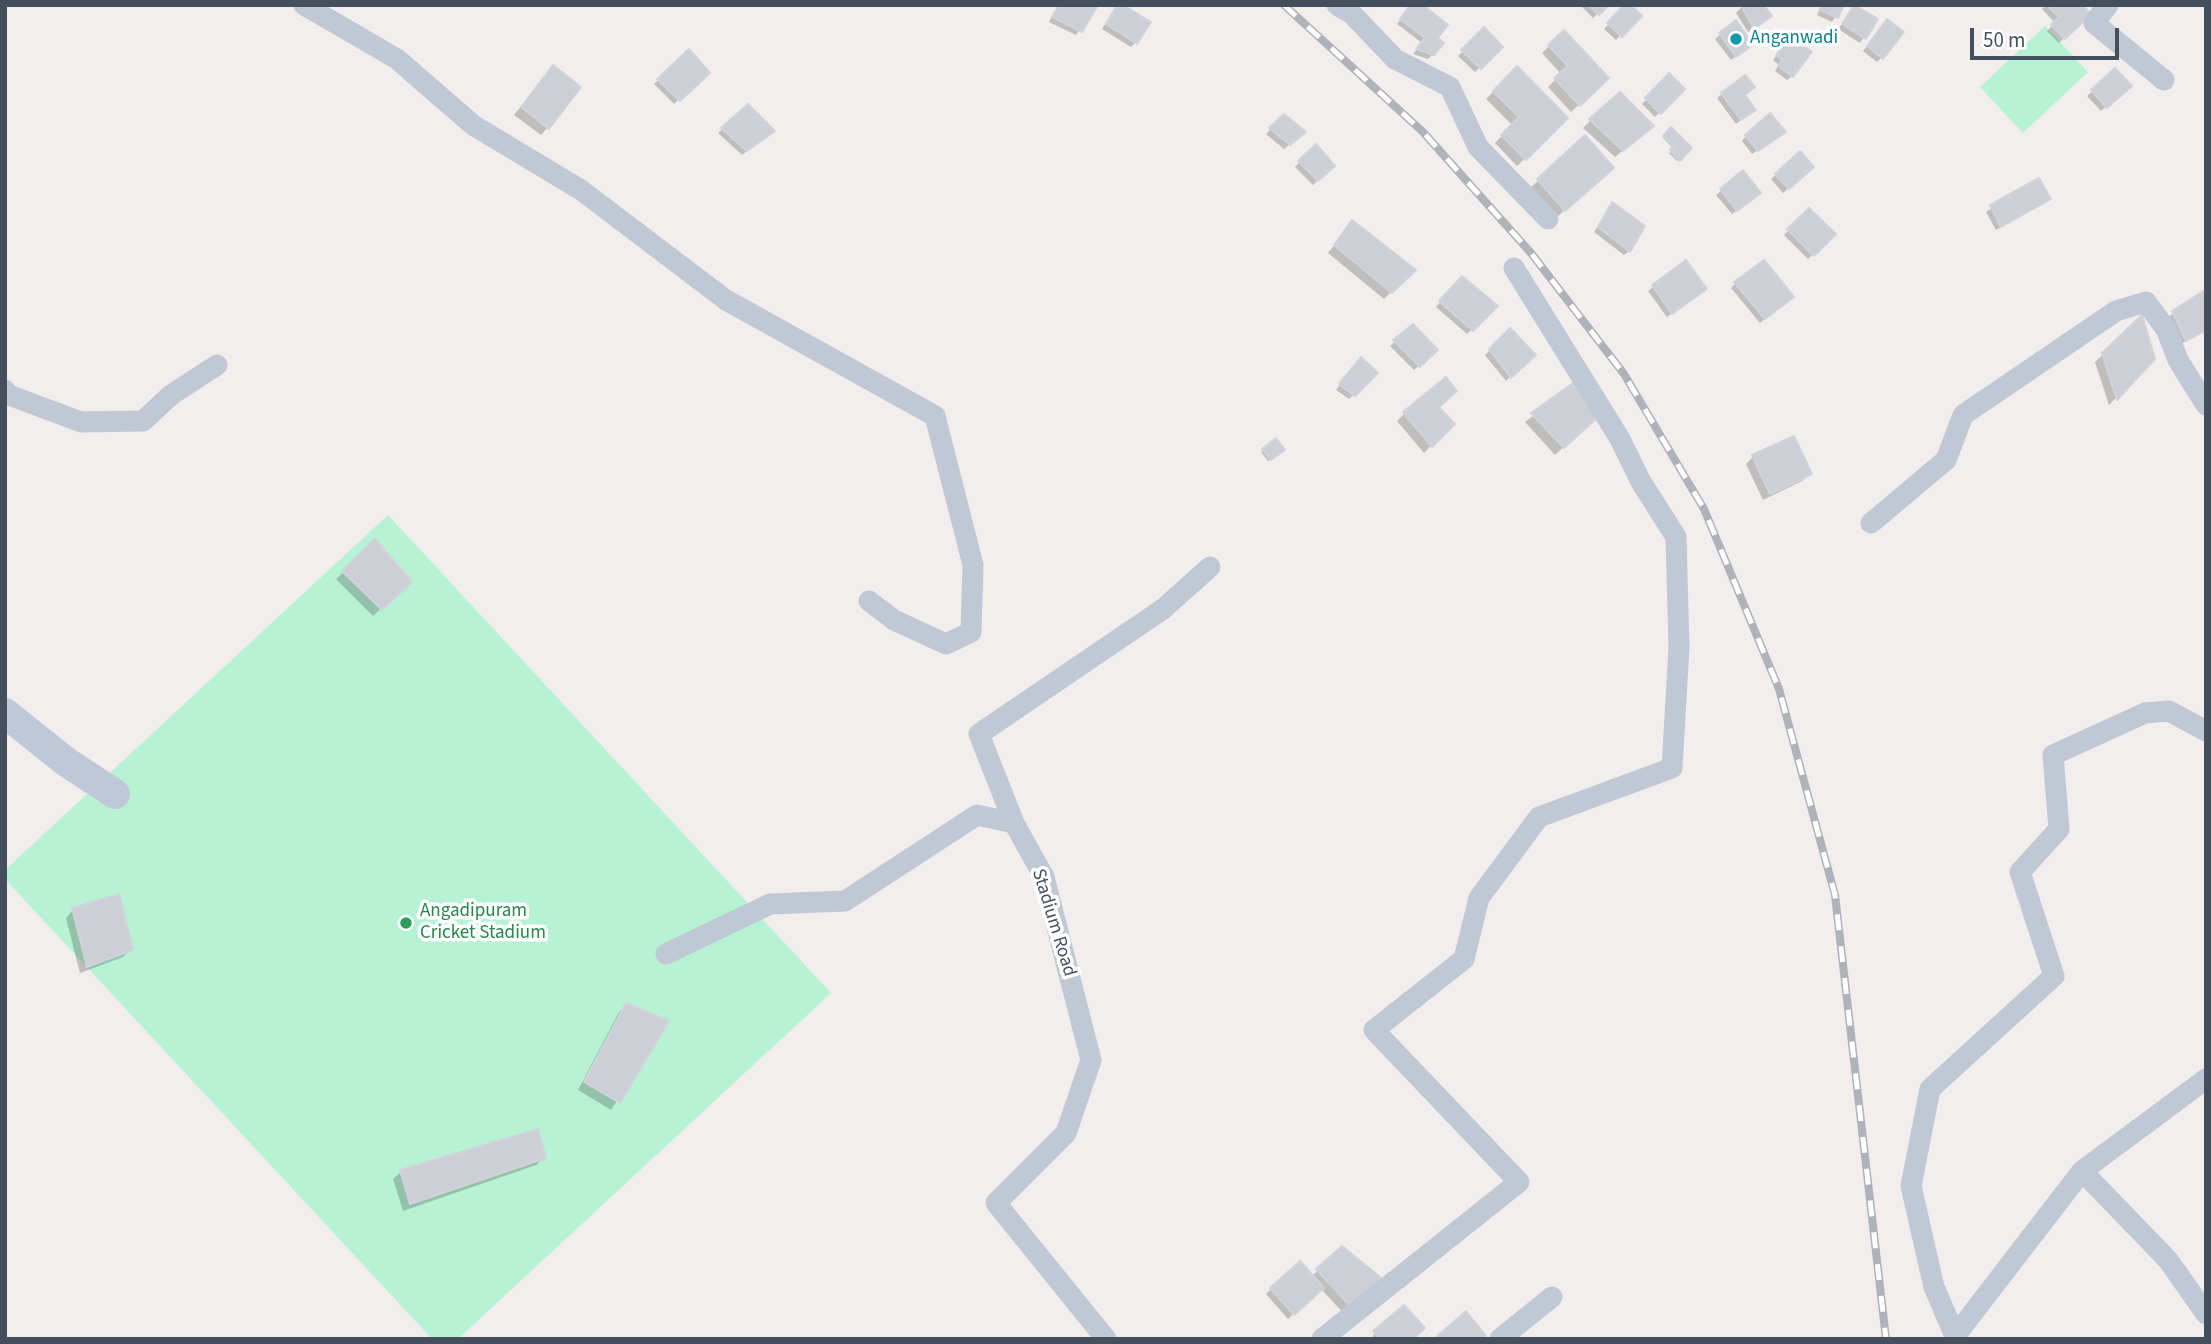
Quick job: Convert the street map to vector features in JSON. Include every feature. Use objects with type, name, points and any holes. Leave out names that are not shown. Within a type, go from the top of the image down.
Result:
[{"type":"street","points":[[304,5],[397,59],[473,125],[581,190],[726,300],[935,416],[973,565],[971,632],[946,644],[894,620],[869,601]]},
{"type":"street","points":[[1337,5],[1352,13],[1395,59],[1450,87],[1478,147],[1548,219]]},
{"type":"street","points":[[2108,5],[2094,23],[2164,80]]},
{"type":"street","points":[[1322,1339],[1519,1182],[1374,1030],[1464,959],[1479,898],[1539,817],[1672,768],[1679,647],[1676,537],[1641,482],[1620,439],[1514,268]]},
{"type":"street","points":[[1871,523],[1947,460],[1962,415],[2116,310],[2146,302],[2166,329],[2178,360],[2206,405]]},
{"type":"street","points":[[5,390],[81,422],[143,421],[171,395],[217,365]]},
{"type":"street","points":[[1014,823],[979,734],[1163,608],[1210,567]]},
{"type":"street","points":[[2206,732],[2169,711],[2145,713],[2053,754],[2059,829],[2020,872],[2054,976],[1930,1088],[1911,1186],[1934,1287],[1955,1336],[2082,1171],[2206,1079]]},
{"type":"street","points":[[5,713],[65,761],[115,793]]},
{"type":"street","points":[[666,954],[769,904],[845,901],[977,815],[1014,823]]},
{"type":"street","name":"Stadium Road","points":[[1014,823],[1044,877],[1091,1060],[1066,1133],[996,1203],[1106,1339]]},
{"type":"street","points":[[2082,1171],[2168,1259],[2206,1314]]},
{"type":"street","points":[[1500,1339],[1552,1297]]},
{"type":"green space","points":[[2045,26],[2088,72],[2023,133],[1980,87]]},
{"type":"green space","name":"Angadipuram Cricket Stadium","points":[[388,515],[831,993],[458,1339],[432,1339],[5,879],[5,870]]},
{"type":"building","points":[[1059,5],[1098,5],[1082,32],[1052,17]]},
{"type":"building","points":[[1117,5],[1123,5],[1151,22],[1137,44],[1106,24]]},
{"type":"building","points":[[1410,5],[1423,5],[1448,25],[1438,38],[1444,43],[1434,55],[1416,49],[1425,38],[1400,19]]},
{"type":"building","points":[[1589,5],[1609,5],[1599,15]]},
{"type":"building","points":[[1624,5],[1631,5],[1642,16],[1622,37],[1607,23]]},
{"type":"building","points":[[1741,5],[1764,5],[1772,16],[1754,29]]},
{"type":"building","points":[[1822,5],[1844,5],[1838,18],[1820,10]]},
{"type":"building","points":[[1854,5],[1878,19],[1866,39],[1842,24]]},
{"type":"building","points":[[2047,5],[2082,5],[2091,14],[2065,39],[2051,25],[2059,17]]},
{"type":"building","points":[[1887,19],[1904,32],[1883,59],[1867,46]]},
{"type":"building","name":"Anganwadi","points":[[1736,20],[1753,45],[1736,57],[1719,33]]},
{"type":"building","points":[[1484,27],[1503,47],[1481,69],[1461,50]]},
{"type":"building","points":[[1564,30],[1609,78],[1580,106],[1554,78],[1568,66],[1548,45]]},
{"type":"building","points":[[1790,36],[1812,52],[1793,77],[1778,66],[1782,60],[1776,55]]},
{"type":"building","points":[[689,49],[710,73],[680,101],[657,79]]},
{"type":"building","points":[[553,65],[581,87],[549,129],[521,107]]},
{"type":"building","points":[[1517,66],[1568,118],[1526,160],[1501,135],[1519,117],[1493,91]]},
{"type":"building","points":[[2115,68],[2132,86],[2107,108],[2091,90]]},
{"type":"building","points":[[1669,73],[1685,89],[1661,114],[1645,98]]},
{"type":"building","points":[[1745,75],[1755,87],[1745,95],[1756,110],[1741,120],[1721,93]]},
{"type":"building","points":[[1620,92],[1654,126],[1623,151],[1589,119]]},
{"type":"building","points":[[748,104],[775,131],[747,151],[721,128]]},
{"type":"building","points":[[1770,113],[1786,132],[1758,151],[1745,135]]},
{"type":"building","points":[[1284,114],[1306,132],[1290,145],[1269,128]]},
{"type":"building","points":[[1671,127],[1692,148],[1680,161],[1670,150],[1674,146],[1663,136]]},
{"type":"building","points":[[1585,135],[1614,168],[1565,211],[1537,179]]},
{"type":"building","points":[[1316,144],[1335,166],[1318,181],[1298,161]]},
{"type":"building","points":[[1800,151],[1814,167],[1789,189],[1775,174]]},
{"type":"building","points":[[1743,170],[1761,193],[1737,211],[1720,189]]},
{"type":"building","points":[[2039,178],[2051,199],[2001,227],[1990,205]]},
{"type":"building","points":[[1612,202],[1645,226],[1630,252],[1598,227]]},
{"type":"building","points":[[1809,208],[1836,234],[1814,256],[1787,229]]},
{"type":"building","points":[[1352,220],[1416,270],[1392,293],[1334,245]]},
{"type":"building","points":[[1686,260],[1707,289],[1672,314],[1652,285]]},
{"type":"building","points":[[1764,260],[1794,297],[1765,319],[1734,282]]},
{"type":"building","points":[[1462,276],[1498,306],[1473,331],[1439,301]]},
{"type":"building","points":[[2205,290],[2206,330],[2186,341],[2172,311]]},
{"type":"building","points":[[2142,315],[2155,359],[2117,400],[2102,353]]},
{"type":"building","points":[[1413,324],[1438,350],[1420,367],[1393,340]]},
{"type":"building","points":[[1510,328],[1536,355],[1511,378],[1489,349]]},
{"type":"building","points":[[1361,357],[1378,373],[1355,396],[1339,384]]},
{"type":"building","points":[[1446,377],[1457,391],[1439,407],[1455,424],[1432,447],[1403,412]]},
{"type":"building","points":[[1573,383],[1597,418],[1564,448],[1531,413]]},
{"type":"building","points":[[1794,436],[1812,474],[1770,494],[1752,455]]},
{"type":"building","points":[[1276,438],[1285,450],[1271,460],[1262,449]]},
{"type":"building","points":[[375,539],[412,582],[382,610],[342,571]]},
{"type":"building","points":[[119,894],[133,950],[87,967],[72,908]]},
{"type":"building","points":[[626,1003],[669,1021],[620,1103],[584,1082]]},
{"type":"building","points":[[538,1129],[546,1158],[410,1204],[400,1170]]},
{"type":"building","points":[[1342,1246],[1385,1281],[1354,1310],[1316,1269]]},
{"type":"building","points":[[1300,1261],[1324,1288],[1294,1315],[1270,1288]]},
{"type":"building","points":[[1404,1305],[1425,1328],[1413,1339],[1380,1339],[1373,1331]]},
{"type":"building","points":[[1466,1311],[1486,1336],[1483,1339],[1434,1339]]},
{"type":"railway","points":[[1284,5],[1423,132],[1531,253],[1624,374],[1704,509],[1779,689],[1835,895],[1886,1339]]},
{"type":"place","name":"Anganwadi","points":[[1736,39]]},
{"type":"place","name":"Angadipuram Cricket Stadium","points":[[406,923]]}]
